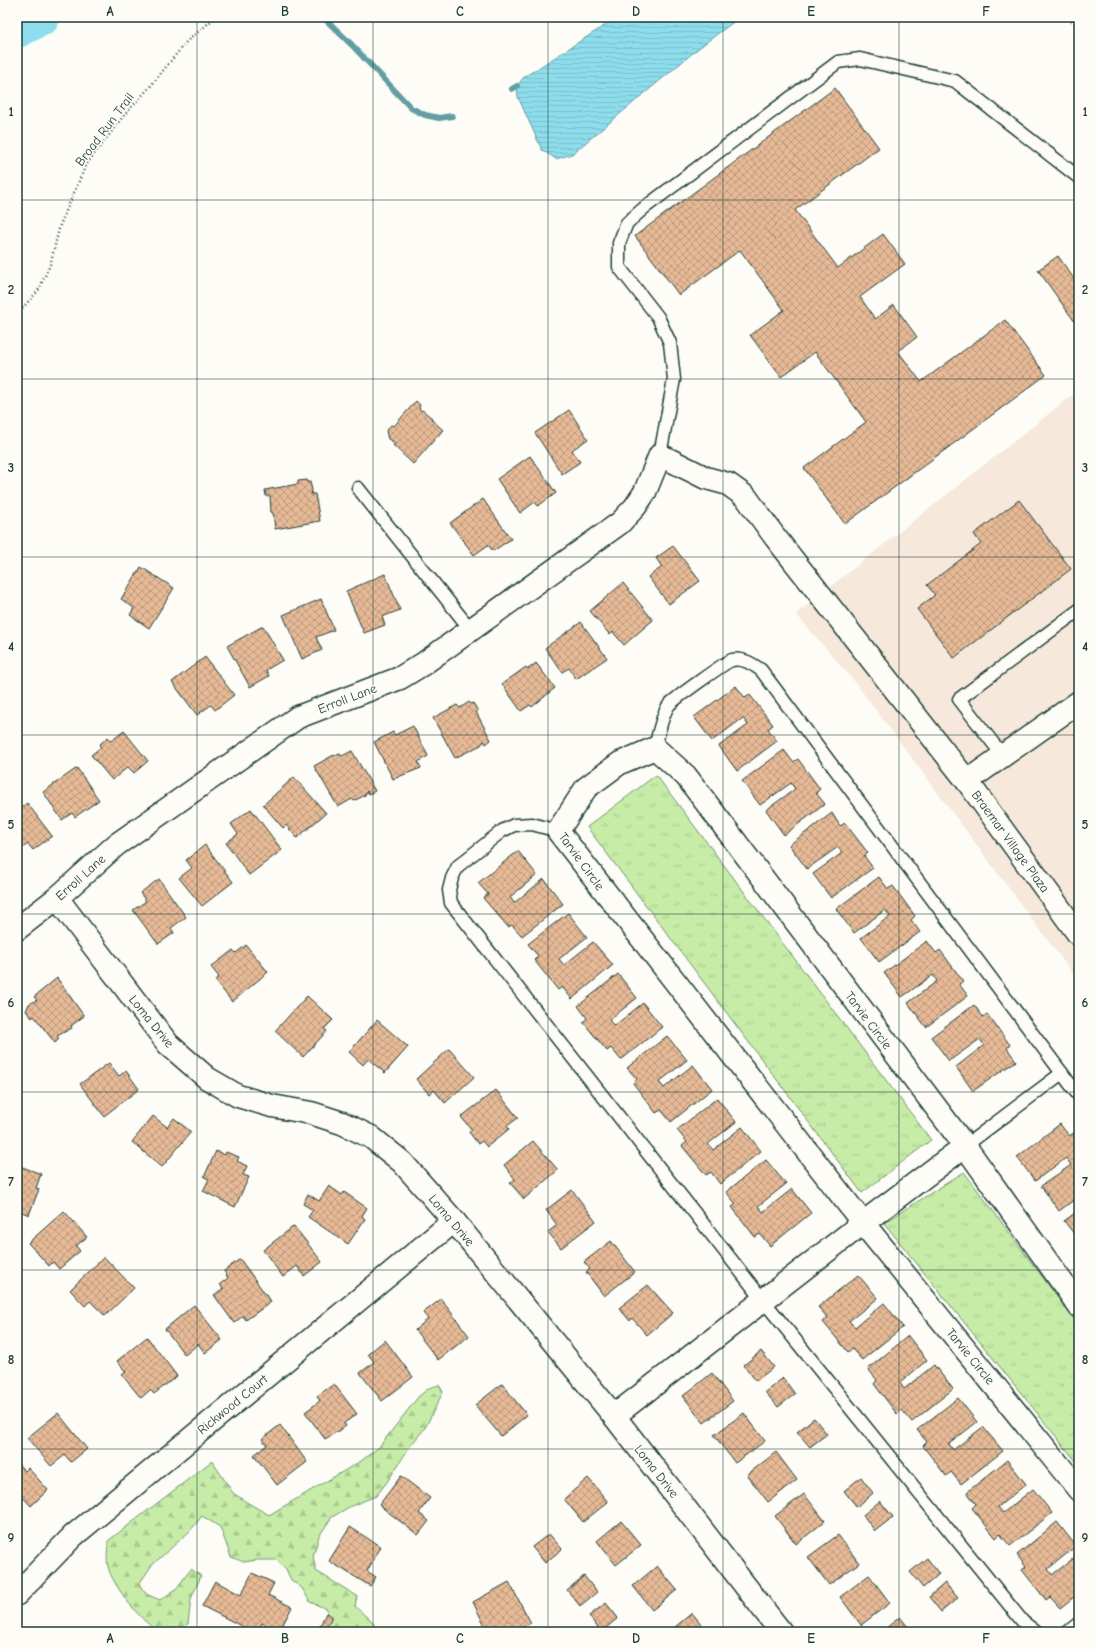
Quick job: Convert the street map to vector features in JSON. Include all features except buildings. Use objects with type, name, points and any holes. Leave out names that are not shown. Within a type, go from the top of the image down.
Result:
[{"type":"street","name":"Erroll Lane","points":[[17,929],[57,898],[116,845],[298,717],[400,678],[423,664],[620,523],[645,492],[660,455]]},
{"type":"street","points":[[660,455],[706,478],[728,484],[746,497],[775,537],[967,781]]},
{"type":"street","name":"Braemar Village Plaza","points":[[1079,702],[967,781],[1079,935]]},
{"type":"street","name":"Tarvie Circle","points":[[1079,1306],[965,1146],[686,776],[655,748],[620,763],[586,788],[558,831],[862,1223],[1079,1490]]},
{"type":"street","name":"Loma Drive","points":[[57,898],[168,1044],[207,1078],[238,1096],[272,1106],[311,1113],[342,1123],[371,1137],[402,1162],[454,1221],[614,1416],[781,1632]]},
{"type":"street","points":[[614,1416],[862,1223],[965,1146]]},
{"type":"street","name":"Rickwood Court","points":[[17,1594],[73,1536],[454,1221]]},
{"type":"lane","points":[[660,455],[674,379],[670,343],[658,317],[619,267],[619,243],[627,223],[644,208],[838,62],[860,59],[955,81],[1077,176],[1079,173]]},
{"type":"lane","points":[[358,488],[471,630]]},
{"type":"lane","points":[[1003,756],[959,699],[1079,610]]},
{"type":"lane","points":[[655,748],[669,705],[678,697],[731,660],[748,661],[760,670],[1079,1096]]},
{"type":"lane","points":[[558,831],[532,824],[514,825],[502,831],[458,866],[452,878],[450,890],[451,903],[763,1300],[1023,1622],[1036,1632]]},
{"type":"lane","points":[[965,1146],[1062,1073]]},
{"type":"lane","points":[[1068,1632],[1079,1623]]},
{"type":"path","name":"Broad Run Trail","points":[[17,314],[38,291],[50,265],[60,225],[86,165],[125,114],[149,88],[187,41],[216,17]]},
{"type":"path","points":[[1064,17],[1079,26]]},
{"type":"shaded area","points":[[1079,390],[1079,982],[855,682],[796,614]]},
{"type":"green space","points":[[656,775],[931,1140],[862,1193],[587,827]]},
{"type":"green space","points":[[964,1172],[1079,1326],[1079,1465],[884,1223]]},
{"type":"green space","points":[[439,1385],[443,1392],[425,1428],[411,1445],[387,1482],[376,1496],[351,1506],[332,1517],[319,1536],[313,1556],[316,1571],[357,1596],[355,1606],[374,1624],[373,1632],[314,1632],[327,1619],[327,1609],[310,1602],[302,1588],[291,1580],[286,1569],[276,1560],[244,1562],[231,1557],[220,1527],[202,1516],[190,1531],[152,1565],[139,1584],[146,1594],[160,1600],[176,1589],[191,1569],[201,1576],[191,1599],[188,1624],[168,1632],[161,1632],[154,1629],[138,1614],[121,1593],[110,1573],[107,1563],[108,1541],[212,1461],[233,1493],[269,1515],[361,1461],[379,1447],[418,1397],[429,1388]]},
{"type":"water","points":[[618,17],[740,17],[700,47],[572,154],[556,159],[542,150],[518,97],[517,86],[524,77]]},
{"type":"waterway","points":[[17,29],[41,17]]},
{"type":"waterway","points":[[323,17],[352,45],[411,108],[425,115],[439,118],[452,116]]},
{"type":"waterway","points":[[512,89],[517,86]]}]
